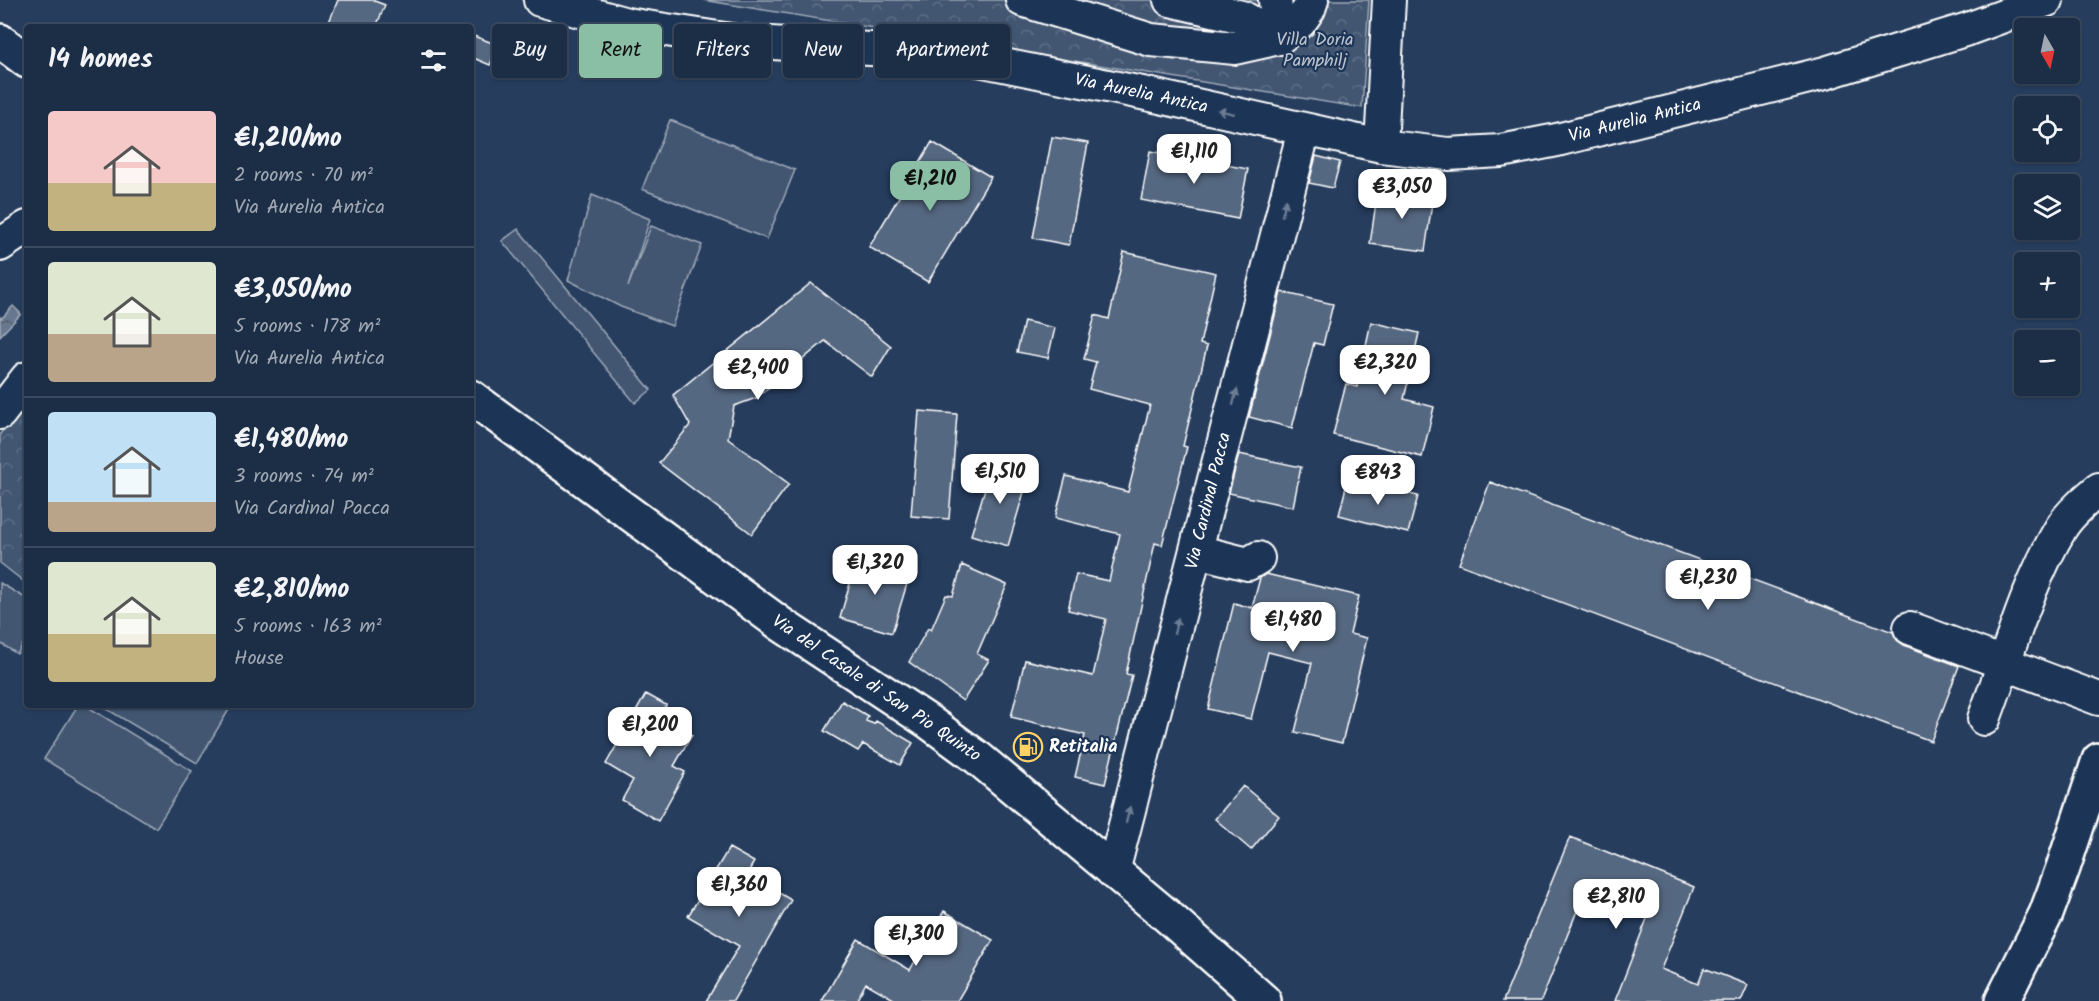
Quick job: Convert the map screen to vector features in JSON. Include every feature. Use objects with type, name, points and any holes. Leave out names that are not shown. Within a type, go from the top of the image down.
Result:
[{"type":"main road","points":[[0,42],[24,59]]},
{"type":"main road","name":"Via del Casale di San Pio Quinto","points":[[474,399],[782,625],[957,742],[1165,914],[1264,1001]]},
{"type":"main road","points":[[2002,1001],[2049,906],[2099,760]]},
{"type":"street","name":"Via Aurelia Antica","points":[[540,0],[627,24],[738,41],[964,57],[1142,93],[1381,146],[1428,153],[1467,154],[1501,151],[1567,138],[1826,73],[1968,29],[2047,0]]},
{"type":"street","points":[[1022,0],[1151,40],[1235,48],[1279,38],[1299,22],[1309,9],[1312,0]]},
{"type":"street","points":[[1170,0],[1242,17],[1279,38]]},
{"type":"street","points":[[1275,0],[1279,38]]},
{"type":"street","points":[[1381,146],[1389,0]]},
{"type":"street","name":"Via Cardinal Pacca","points":[[1113,872],[1304,130]]},
{"type":"street","points":[[0,245],[24,229]]},
{"type":"street","points":[[0,412],[24,382]]},
{"type":"street","points":[[1984,719],[2032,589],[2062,527],[2099,489]]},
{"type":"street","points":[[1196,551],[1248,564],[1257,558]]},
{"type":"street","points":[[1910,628],[2099,699]]},
{"type":"green space","name":"Villa Doria Pamphilj","points":[[703,0],[1369,0],[1362,108],[1010,50],[1010,24],[875,24],[875,28],[863,26],[863,24],[849,24]]},
{"type":"green space","points":[[670,120],[795,170],[767,239],[642,189]]},
{"type":"green space","points":[[592,195],[650,219],[628,287],[651,226],[702,245],[672,326],[621,307],[568,280]]},
{"type":"green space","points":[[518,229],[651,390],[635,403],[502,241]]},
{"type":"green space","points":[[24,404],[24,582],[0,563],[0,434]]},
{"type":"green space","points":[[0,583],[24,597],[24,643],[17,654],[0,643]]},
{"type":"green space","points":[[76,708],[90,708],[192,771],[156,828],[44,759]]},
{"type":"green space","points":[[105,708],[230,708],[197,763]]},
{"type":"water","points":[[13,306],[21,314],[0,336],[0,317],[2,318]]},
{"type":"building","points":[[338,0],[372,0],[385,5],[377,24],[328,24]]},
{"type":"building","points":[[474,36],[492,43],[490,65],[474,58]]},
{"type":"building","points":[[1052,137],[1088,143],[1069,245],[1033,238]]},
{"type":"building","points":[[932,142],[991,177],[928,282],[869,247]]},
{"type":"building","points":[[1150,151],[1248,169],[1238,219],[1141,200]]},
{"type":"building","points":[[1316,156],[1340,162],[1333,188],[1309,183]]},
{"type":"building","points":[[1378,189],[1433,196],[1425,251],[1370,244]]},
{"type":"building","points":[[1124,252],[1216,273],[1200,344],[1207,346],[1183,446],[1187,447],[1162,545],[1155,543],[1126,674],[1132,675],[1105,784],[1075,777],[1085,735],[1011,717],[1025,660],[1093,676],[1106,619],[1068,610],[1076,574],[1109,581],[1120,534],[1055,518],[1066,476],[1128,492],[1150,405],[1089,389],[1096,362],[1084,359],[1095,315],[1109,319]]},
{"type":"building","points":[[811,283],[891,346],[872,377],[825,341],[756,398],[734,406],[728,438],[789,484],[752,534],[659,463],[690,425],[673,395]]},
{"type":"building","points":[[1281,292],[1333,304],[1323,345],[1314,343],[1292,428],[1249,417]]},
{"type":"building","points":[[1024,321],[1055,328],[1048,358],[1017,352]]},
{"type":"building","points":[[1371,322],[1419,333],[1404,399],[1434,407],[1422,457],[1333,435],[1346,384],[1357,387]]},
{"type":"building","points":[[919,411],[957,414],[949,519],[911,516]]},
{"type":"building","points":[[1239,454],[1301,467],[1293,507],[1229,493]]},
{"type":"building","points":[[992,465],[1029,475],[1008,546],[971,535]]},
{"type":"building","points":[[1348,479],[1418,496],[1408,533],[1339,515]]},
{"type":"building","points":[[1490,482],[1893,632],[1897,640],[1904,645],[1959,666],[1931,741],[1459,564]]},
{"type":"building","points":[[857,559],[910,574],[892,633],[840,618]]},
{"type":"building","points":[[962,565],[1007,585],[977,654],[989,660],[963,701],[909,662],[928,628],[931,630],[946,595],[953,596]]},
{"type":"building","points":[[1266,574],[1359,596],[1350,634],[1367,638],[1342,743],[1295,732],[1312,663],[1268,652],[1251,719],[1208,709],[1234,603],[1252,608],[1260,578]]},
{"type":"building","points":[[646,694],[666,705],[660,717],[692,735],[674,766],[685,772],[658,821],[622,800],[633,780],[606,764]]},
{"type":"building","points":[[842,701],[868,716],[866,721],[874,724],[876,721],[913,743],[900,765],[863,744],[858,751],[824,731]]},
{"type":"building","points":[[1243,786],[1279,816],[1251,850],[1215,819]]},
{"type":"building","points":[[1570,837],[1694,887],[1661,969],[1698,984],[1704,968],[1748,985],[1741,1001],[1615,1001],[1650,911],[1587,886],[1541,1001],[1503,1001]]},
{"type":"building","points":[[729,848],[754,862],[747,874],[791,900],[733,1001],[706,1001],[739,946],[688,916]]},
{"type":"building","points":[[944,911],[993,940],[957,1001],[897,1001],[866,983],[856,1001],[822,1001],[858,939],[910,970]]},
{"type":"place","name":"Retitalia","points":[[1028,747]]}]
